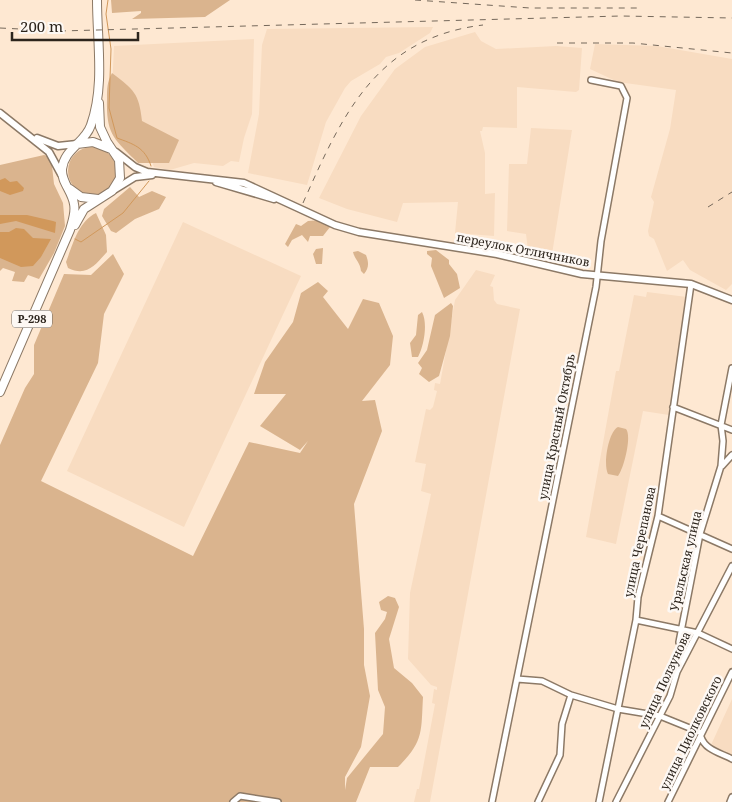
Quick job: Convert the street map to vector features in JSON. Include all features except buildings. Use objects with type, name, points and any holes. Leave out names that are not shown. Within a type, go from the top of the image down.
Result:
[{"type":"highway","points":[[97,0],[100,127],[119,160],[121,172],[119,182],[112,192]]},
{"type":"highway","points":[[98,90],[90,126],[64,159],[64,181],[81,198],[99,199]]},
{"type":"highway","points":[[77,144],[93,142],[113,150]]},
{"type":"highway","name":"Р-298","points":[[0,392],[70,230],[74,207],[64,181]]},
{"type":"highway","name":"Р-298","points":[[70,230],[84,209],[112,192]]},
{"type":"main road","points":[[0,113],[52,154],[64,181]]},
{"type":"main road","points":[[29,134],[54,146],[77,144]]},
{"type":"main road","points":[[113,150],[138,169],[161,174]]},
{"type":"main road","name":"переулок Отличников","points":[[161,174],[210,180],[284,201],[335,225],[359,232],[497,254],[563,270],[690,284],[732,300]]},
{"type":"main road","points":[[112,192],[135,177],[161,174]]},
{"type":"street","name":"улица Красный Октябрь","points":[[492,802],[596,287],[627,98],[621,86],[591,80]]},
{"type":"street","name":"улица Черепанова","points":[[599,802],[636,620],[638,597],[658,516],[690,284]]},
{"type":"street","name":"Уральская улица","points":[[679,642],[700,534],[722,466],[723,441],[721,425],[732,368]]},
{"type":"street","points":[[673,407],[732,430]]},
{"type":"street","points":[[722,466],[732,455]]},
{"type":"street","points":[[658,516],[732,549]]},
{"type":"street","name":"улица Ползунова","points":[[616,802],[660,716],[677,672],[732,566]]},
{"type":"street","points":[[636,620],[682,628],[698,633],[732,649]]},
{"type":"street","name":"улица Циолковского","points":[[668,802],[732,672]]},
{"type":"street","points":[[517,679],[542,682],[571,696],[660,716],[702,734],[703,743],[708,748],[732,759]]},
{"type":"street","points":[[538,802],[560,755],[562,724],[571,696]]},
{"type":"street","points":[[233,802],[240,796],[278,802]]},
{"type":"street","points":[[730,802],[732,797]]},
{"type":"shaded area","points":[[111,0],[230,0],[205,17],[132,19],[141,11],[112,13]]},
{"type":"shaded area","points":[[433,27],[430,33],[399,53],[386,57],[380,64],[351,81],[345,88],[326,122],[307,185],[248,173],[259,114],[262,45],[267,29]]},
{"type":"shaded area","points":[[475,32],[481,41],[496,49],[556,46],[582,48],[579,90],[576,92],[517,87],[517,128],[483,127],[482,131],[480,131],[485,153],[485,194],[495,193],[494,236],[455,233],[458,202],[403,203],[397,222],[347,209],[319,198],[361,116],[395,69],[425,47]]},
{"type":"shaded area","points":[[254,39],[252,114],[239,162],[231,161],[223,166],[194,163],[170,170],[154,167],[148,150],[112,90],[114,46]]},
{"type":"shaded area","points":[[595,44],[657,46],[732,59],[732,284],[726,290],[690,270],[683,260],[667,271],[654,239],[649,236],[648,231],[654,202],[651,197],[670,129],[676,90],[618,82],[590,69]]},
{"type":"shaded area","points":[[112,73],[134,93],[139,104],[142,121],[179,140],[169,163],[138,163],[113,136],[107,111],[107,92]]},
{"type":"shaded area","points":[[531,128],[572,130],[552,254],[528,250],[526,234],[507,231],[509,164],[527,164]]},
{"type":"shaded area","points":[[87,147],[97,147],[109,154],[116,166],[116,176],[109,188],[97,195],[87,195],[79,191],[72,184],[68,176],[68,166],[72,158],[79,151]]},
{"type":"shaded area","points":[[44,155],[51,157],[54,184],[63,203],[65,226],[54,253],[39,279],[28,275],[24,282],[12,281],[15,272],[3,268],[0,271],[0,165]]},
{"type":"shaded area","points":[[5,178],[10,182],[17,181],[24,188],[23,191],[10,195],[0,191],[0,180]]},
{"type":"shaded area","points":[[130,187],[139,197],[152,191],[166,197],[159,209],[135,219],[116,233],[111,231],[102,216],[104,209]]},
{"type":"shaded area","points":[[96,213],[106,235],[107,252],[86,270],[80,271],[68,268],[66,262],[80,228]]},
{"type":"shaded area","points":[[0,215],[27,215],[53,221],[56,222],[55,233],[16,221],[0,224]]},
{"type":"shaded area","points":[[321,220],[330,227],[323,236],[310,236],[308,242],[302,235],[292,240],[288,247],[285,244],[296,224],[301,226],[308,221]]},
{"type":"shaded area","points":[[183,222],[301,276],[184,527],[67,471]]},
{"type":"shaded area","points":[[16,228],[24,229],[33,238],[51,239],[41,257],[33,266],[21,267],[0,258],[0,232],[9,232]]},
{"type":"shaded area","points":[[323,248],[322,264],[316,264],[313,254],[316,249]]},
{"type":"shaded area","points":[[436,250],[449,260],[449,264],[457,274],[460,288],[444,298],[431,266],[432,258],[427,254],[427,251]]},
{"type":"shaded area","points":[[358,251],[366,255],[367,258],[368,267],[364,274],[353,252]]},
{"type":"shaded area","points":[[113,254],[124,274],[104,314],[98,363],[41,481],[193,556],[249,442],[300,453],[308,441],[300,450],[260,426],[286,394],[254,394],[265,362],[293,322],[301,293],[318,282],[328,291],[323,297],[348,329],[363,299],[379,303],[393,336],[390,365],[362,401],[375,400],[382,431],[354,504],[364,629],[364,665],[370,696],[361,747],[345,777],[345,790],[347,778],[383,734],[385,707],[378,690],[375,633],[385,619],[387,612],[381,610],[379,602],[388,596],[395,598],[399,607],[389,639],[394,668],[412,683],[423,697],[420,735],[413,750],[398,767],[370,767],[356,802],[0,802],[0,445],[25,388],[34,374],[34,345],[64,274],[91,275]]},
{"type":"shaded area","points":[[476,270],[495,275],[490,286],[493,287],[494,300],[497,304],[520,309],[430,802],[414,802],[417,789],[419,789],[435,704],[432,703],[434,689],[437,690],[437,687],[431,685],[408,659],[410,593],[431,494],[421,491],[426,464],[415,462],[426,409],[430,410],[433,407],[437,391],[434,390],[435,383],[440,384],[455,300]]},
{"type":"shaded area","points":[[647,292],[687,297],[669,415],[643,411],[616,544],[586,537],[616,371],[619,371],[634,295],[646,297]]},
{"type":"shaded area","points":[[451,303],[453,306],[450,336],[439,376],[429,382],[419,374],[422,368],[418,363],[427,350],[435,315]]},
{"type":"shaded area","points":[[422,312],[425,322],[423,341],[418,357],[412,357],[410,343],[416,335],[418,315]]},
{"type":"shaded area","points":[[618,427],[626,429],[628,445],[618,476],[608,474],[606,464],[609,442],[614,430]]},
{"type":"shaded area","points":[[732,699],[732,755],[711,745]]},
{"type":"waterway","points":[[108,0],[106,14],[111,49],[109,108],[117,138],[133,144],[142,150],[151,166]]},
{"type":"waterway","points":[[75,239],[81,242],[123,213],[149,181]]},
{"type":"railway","points":[[415,0],[530,8],[642,8]]},
{"type":"railway","points":[[0,28],[60,31],[621,16],[732,18]]},
{"type":"railway","points":[[303,203],[349,111],[368,86],[389,64],[415,46],[446,33],[483,25]]},
{"type":"railway","points":[[557,43],[633,43],[732,53]]},
{"type":"railway","points":[[708,207],[732,192]]}]
